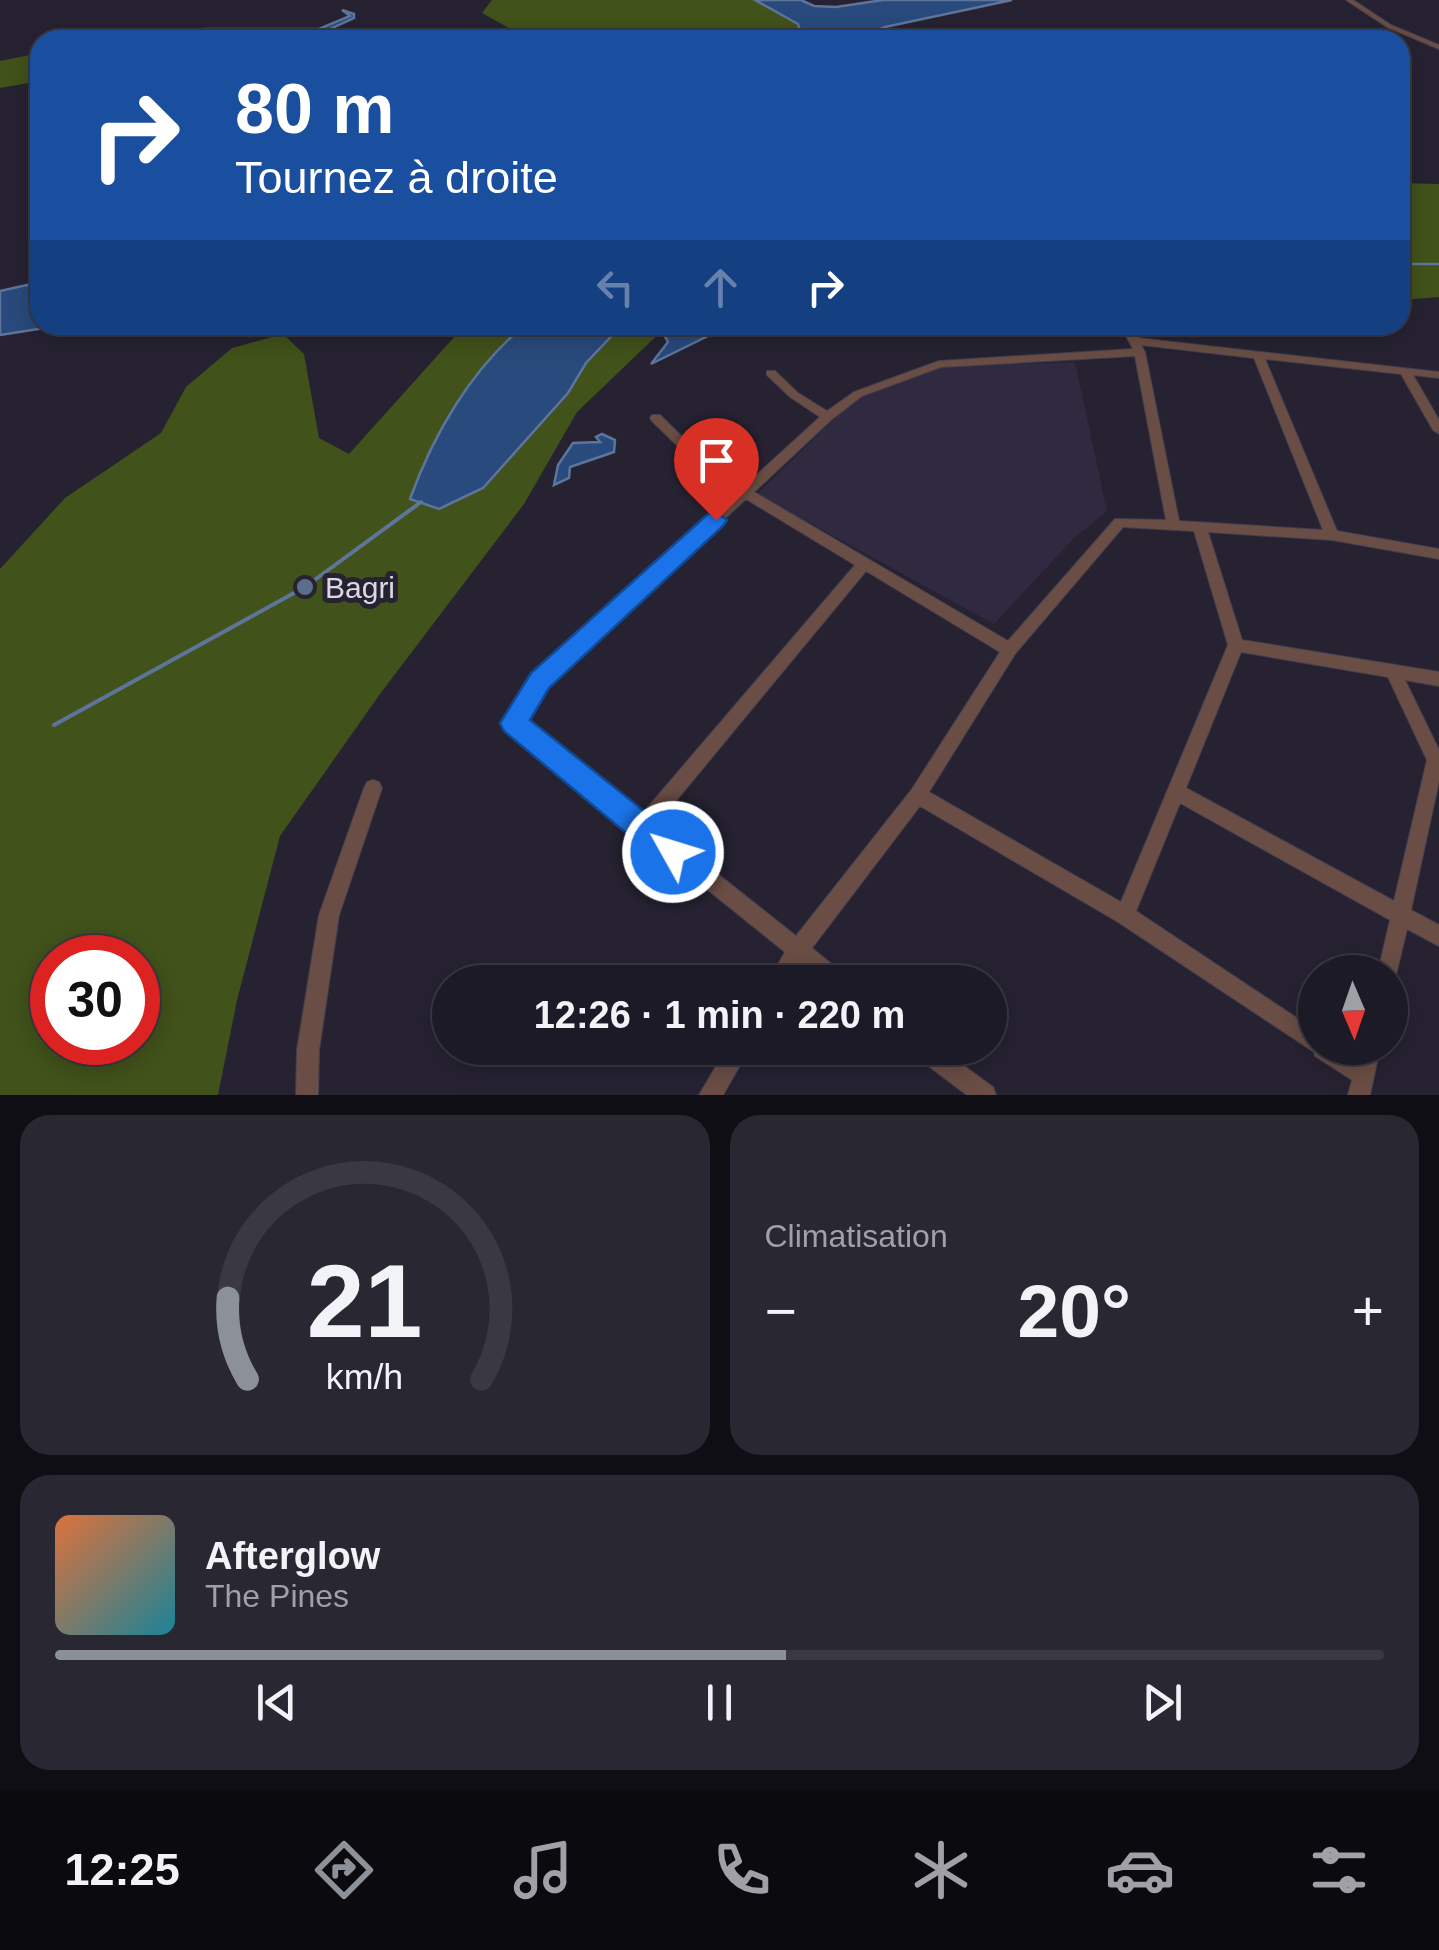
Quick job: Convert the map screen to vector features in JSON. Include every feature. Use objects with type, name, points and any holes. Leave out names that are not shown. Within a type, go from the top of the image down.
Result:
[{"type":"street","points":[[1349,0],[1399,30]]},
{"type":"street","points":[[1410,35],[1439,47]]},
{"type":"street","points":[[1131,335],[1137,347],[1173,524]]},
{"type":"street","points":[[816,965],[514,723],[540,680],[828,417],[858,394],[939,364],[1137,347],[1258,354],[1439,374]]},
{"type":"street","points":[[1258,354],[1332,535]]},
{"type":"street","points":[[1405,372],[1439,430]]},
{"type":"street","points":[[771,373],[794,396],[828,417]]},
{"type":"street","points":[[656,418],[704,466],[714,482],[729,493],[746,493],[1010,650]]},
{"type":"street","points":[[788,965],[918,795],[1010,650],[1120,522],[1332,535],[1439,554]]},
{"type":"street","points":[[1124,915],[1236,645],[1200,528]]},
{"type":"street","points":[[642,828],[864,564]]},
{"type":"street","points":[[1236,645],[1439,679]]},
{"type":"street","points":[[1392,955],[1435,760],[1394,673]]},
{"type":"street","points":[[307,1095],[308,1050],[329,915],[373,788]]},
{"type":"street","points":[[1177,792],[1439,936]]},
{"type":"street","points":[[918,795],[1124,915],[1298,1031]]},
{"type":"street","points":[[710,1095],[729,1065]]},
{"type":"street","points":[[946,1065],[986,1095]]},
{"type":"street","points":[[1340,1065],[1361,1085]]},
{"type":"shaded area","points":[[1075,362],[1107,511],[1074,538],[994,624],[757,494],[863,391],[943,366]]},
{"type":"green space","points":[[492,0],[755,0],[798,24],[800,30],[512,30],[482,13]]},
{"type":"green space","points":[[30,55],[30,83],[0,88],[0,61]]},
{"type":"green space","points":[[1410,183],[1439,184],[1439,297],[1410,299]]},
{"type":"green space","points":[[284,335],[304,354],[319,438],[349,454],[456,335],[658,335],[577,412],[524,504],[380,694],[280,836],[237,1000],[218,1095],[0,1095],[0,569],[65,498],[161,433],[186,387],[232,348]]},
{"type":"water","points":[[755,0],[801,0],[814,6],[836,7],[883,0],[1012,0],[878,30],[800,30],[798,24]]},
{"type":"water","points":[[342,10],[354,14],[354,18],[330,29],[333,30],[198,30],[319,29],[350,16]]},
{"type":"water","points":[[30,284],[30,330],[0,335],[0,291]]},
{"type":"water","points":[[513,335],[613,335],[586,363],[568,393],[483,488],[439,509],[410,499],[442,427]]},
{"type":"water","points":[[664,335],[710,335],[651,364],[668,342]]},
{"type":"water","points":[[602,434],[615,440],[614,452],[570,467],[569,478],[554,485],[558,465],[573,443],[600,442],[596,437]]},
{"type":"waterway","points":[[1410,264],[1439,264]]},
{"type":"waterway","points":[[54,725],[305,587],[421,502]]},
{"type":"place","name":"Bagri","points":[[305,587]]},
{"type":"route","points":[[673,852],[514,723],[540,680],[716,520]]}]
